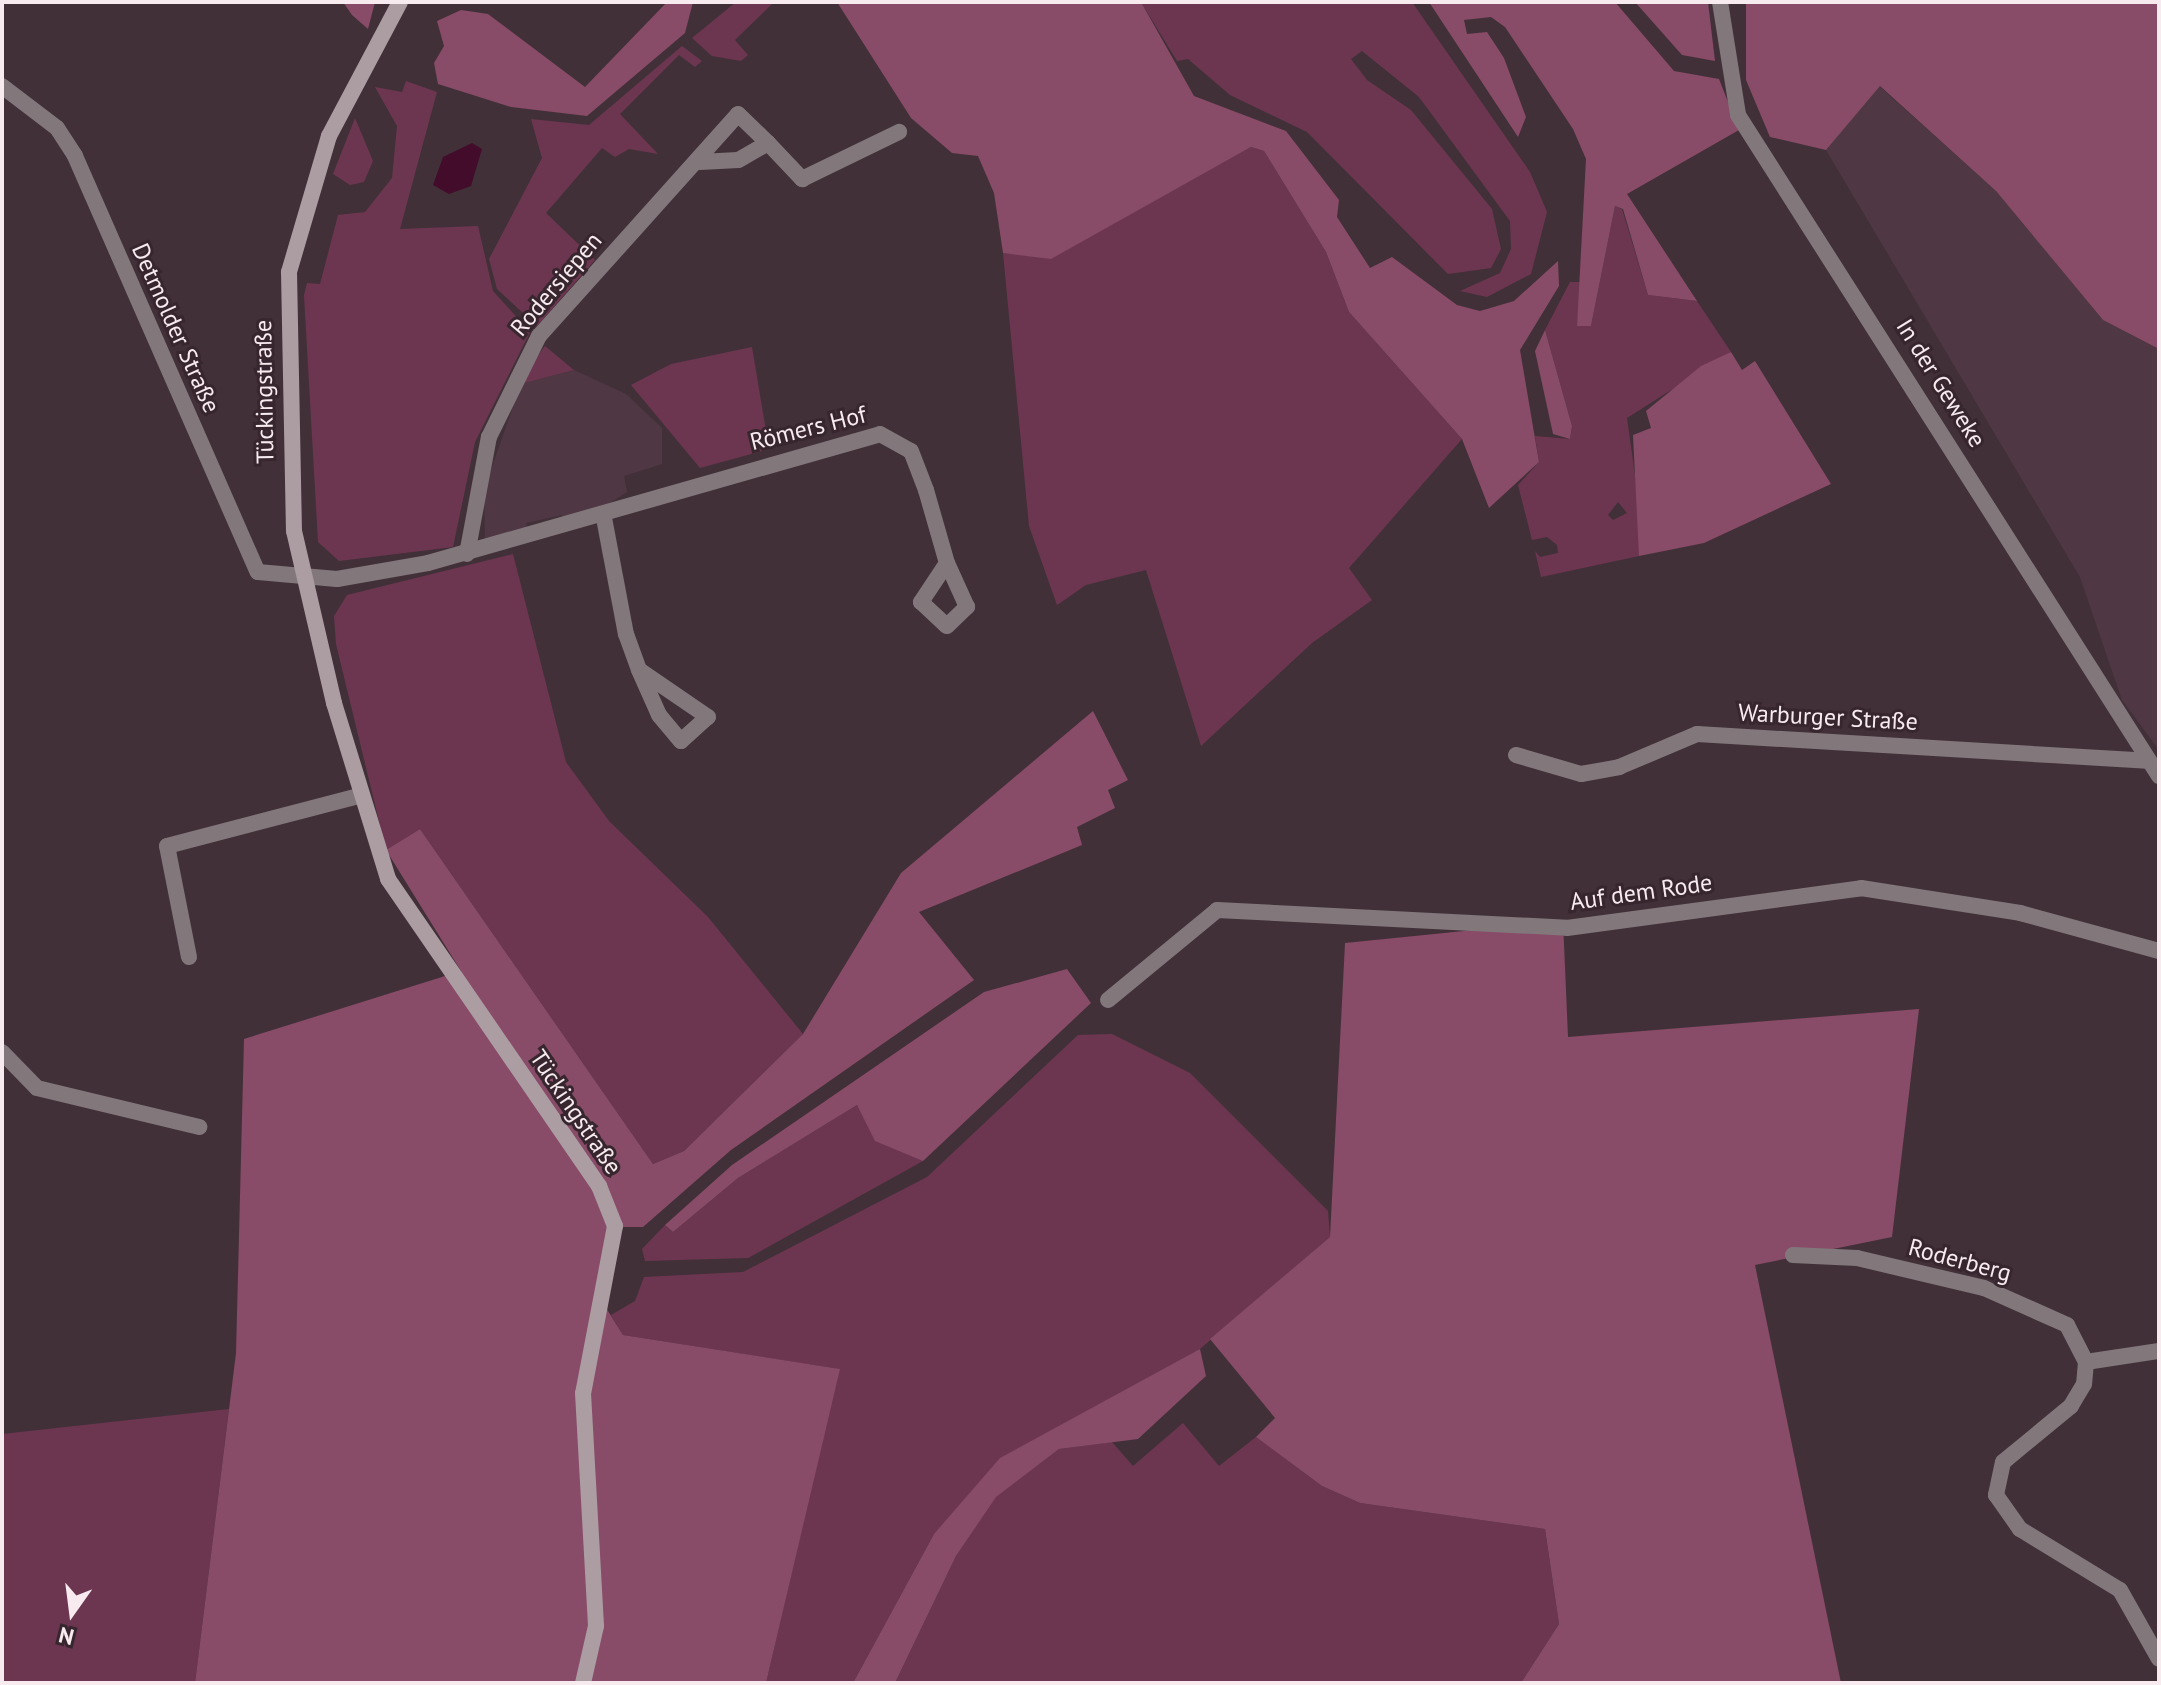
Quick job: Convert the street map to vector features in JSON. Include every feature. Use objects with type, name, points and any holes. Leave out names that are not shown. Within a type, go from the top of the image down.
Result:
[{"type":"street","name":"Tückingstraße","points":[[400,2],[329,136],[289,272],[288,433],[301,578],[359,796],[388,879],[599,1186],[615,1226],[583,1393],[596,1626],[583,1683]]},
{"type":"street","name":"In der Geweke","points":[[1720,2],[1738,115],[1925,399],[2159,776]]},
{"type":"street","name":"Detmolder Straße","points":[[2,86],[57,128],[75,156],[258,572],[301,578]]},
{"type":"street","name":"Rodersiepen","points":[[467,554],[489,437],[539,336],[700,162],[738,114],[802,179],[899,132]]},
{"type":"street","points":[[700,162],[738,160],[768,143]]},
{"type":"street","name":"Römers Hof","points":[[301,578],[344,578],[467,554],[604,518],[652,494],[880,434],[911,451],[947,563]]},
{"type":"street","points":[[604,518],[639,670],[681,741],[708,717],[694,700],[639,670]]},
{"type":"street","name":"Warburger Straße","points":[[1516,755],[1581,774],[1697,734],[2147,761]]},
{"type":"street","points":[[189,957],[167,846],[359,796]]},
{"type":"street","name":"Auf dem Rode","points":[[1108,1000],[1217,910],[1567,928],[1861,888],[2007,911],[2159,951]]},
{"type":"street","points":[[2,1052],[37,1088],[199,1127]]},
{"type":"street","name":"Roderberg","points":[[1793,1255],[1857,1258],[1984,1288],[2067,1325],[2086,1362]]},
{"type":"street","points":[[2159,1351],[2086,1362],[2071,1406],[2003,1462],[1996,1495],[2020,1529],[2120,1590],[2159,1659]]},
{"type":"shaded area","points":[[343,2],[375,2],[368,29],[352,15]]},
{"type":"shaded area","points":[[667,2],[693,2],[685,33],[587,116],[511,107],[438,84],[434,63],[444,46],[437,21],[461,10],[488,14],[585,87]]},
{"type":"shaded area","points":[[736,2],[774,2],[735,40],[748,55],[741,61],[712,56],[692,38]]},
{"type":"shaded area","points":[[837,2],[1141,2],[1194,96],[1286,131],[1339,200],[1337,217],[1370,268],[1392,257],[1457,305],[1480,311],[1514,301],[1558,261],[1559,286],[1520,350],[1539,462],[1489,508],[1462,439],[1349,312],[1326,252],[1264,151],[1251,147],[1051,259],[1003,253],[994,193],[978,156],[952,153],[911,118]]},
{"type":"shaded area","points":[[1141,2],[1412,2],[1530,172],[1547,212],[1531,274],[1487,297],[1460,291],[1500,273],[1511,249],[1510,221],[1419,97],[1362,51],[1351,59],[1367,80],[1411,110],[1492,209],[1501,249],[1491,268],[1448,274],[1307,132],[1230,95],[1188,59],[1177,61]]},
{"type":"shaded area","points":[[1429,2],[1615,2],[1674,71],[1719,79],[1739,130],[1627,194],[1697,301],[1648,295],[1623,209],[1615,206],[1591,326],[1577,326],[1586,159],[1573,129],[1505,27],[1491,17],[1464,20],[1467,34],[1487,32],[1504,58],[1526,117],[1518,137]]},
{"type":"shaded area","points":[[1635,2],[1708,2],[1715,61],[1682,55]]},
{"type":"shaded area","points":[[1746,2],[2159,2],[2159,349],[2103,320],[1996,191],[1880,86],[1826,150],[1770,137],[1746,80]]},
{"type":"shaded area","points":[[682,46],[702,61],[695,67],[679,55],[620,114],[658,154],[629,149],[615,157],[602,148],[546,213],[595,260],[537,326],[497,289],[489,259],[542,158],[531,119],[589,125]]},
{"type":"shaded area","points":[[406,81],[437,92],[400,229],[478,226],[493,291],[530,332],[475,442],[453,547],[339,561],[318,542],[304,295],[307,283],[320,284],[338,215],[365,212],[392,178],[397,126],[375,87],[402,92]]},
{"type":"shaded area","points":[[1879,86],[1996,191],[2103,320],[2159,349],[2159,750],[2122,700],[2080,577],[1826,150]]},
{"type":"shaded area","points":[[355,118],[373,161],[364,182],[350,185],[333,174]]},
{"type":"shaded area","points":[[472,143],[482,149],[471,186],[449,194],[433,185],[443,157]]},
{"type":"shaded area","points":[[1251,147],[1264,151],[1326,252],[1349,312],[1462,439],[1349,568],[1372,600],[1312,643],[1201,746],[1146,570],[1086,585],[1057,605],[1029,526],[1003,253],[1051,258]]},
{"type":"shaded area","points":[[1615,206],[1622,209],[1648,295],[1697,301],[1731,352],[1627,418],[1643,533],[1639,556],[1541,577],[1535,551],[1540,557],[1558,553],[1557,545],[1547,537],[1532,540],[1518,485],[1539,462],[1535,436],[1570,439],[1572,426],[1545,330],[1570,282],[1581,282],[1577,326],[1591,326]],"holes":[[[1618,502],[1627,513],[1613,520],[1608,515]]]},
{"type":"shaded area","points":[[1545,330],[1572,426],[1570,439],[1553,434],[1535,351]]},
{"type":"shaded area","points":[[545,346],[574,370],[521,384],[533,362]]},
{"type":"shaded area","points":[[752,347],[769,449],[700,468],[631,385],[671,364]]},
{"type":"shaded area","points":[[1731,352],[1742,370],[1755,361],[1831,484],[1704,543],[1639,556],[1633,435],[1651,428],[1646,411],[1701,366]]},
{"type":"shaded area","points":[[574,370],[626,394],[662,428],[662,464],[624,476],[627,492],[592,514],[564,523],[562,515],[526,523],[527,531],[485,538],[484,490],[521,384]]},
{"type":"shaded area","points":[[513,554],[566,762],[609,821],[708,917],[803,1034],[684,1151],[653,1164],[420,829],[386,850],[336,644],[334,616],[347,595]]},
{"type":"shaded area","points":[[1093,711],[1128,780],[1108,790],[1115,808],[1077,827],[1082,845],[919,912],[974,980],[731,1150],[643,1227],[615,1227],[603,1303],[623,1335],[840,1369],[766,1683],[195,1683],[236,1353],[244,1039],[461,971],[386,850],[420,829],[653,1164],[684,1151],[803,1034],[901,873]]},
{"type":"shaded area","points":[[1563,921],[1568,1037],[1919,1009],[1892,1237],[1755,1265],[1841,1683],[1521,1683],[1559,1624],[1545,1529],[1360,1503],[1322,1486],[1256,1437],[1275,1418],[1210,1339],[1330,1237],[1345,943]]},
{"type":"shaded area","points":[[1067,969],[1091,1003],[923,1161],[875,1141],[857,1105],[738,1178],[673,1232],[665,1225],[732,1165],[984,992]]},
{"type":"shaded area","points":[[1112,1034],[1190,1073],[1328,1211],[1330,1237],[1200,1349],[934,1534],[853,1683],[766,1683],[839,1369],[623,1335],[611,1315],[635,1301],[644,1277],[743,1272],[927,1177],[1078,1035]]},
{"type":"shaded area","points":[[857,1105],[923,1161],[748,1258],[645,1261],[642,1249],[665,1225],[673,1232],[738,1178]]},
{"type":"shaded area","points":[[1200,1349],[1206,1376],[1138,1439],[1059,1449],[996,1497],[956,1556],[895,1683],[853,1683],[934,1534],[1000,1458]]},
{"type":"shaded area","points":[[229,1409],[195,1683],[2,1683],[2,1434]]},
{"type":"shaded area","points":[[1183,1423],[1219,1466],[1256,1437],[1322,1486],[1360,1503],[1545,1529],[1559,1624],[1521,1683],[895,1683],[956,1556],[995,1497],[1059,1449],[1112,1442],[1133,1466]]}]
